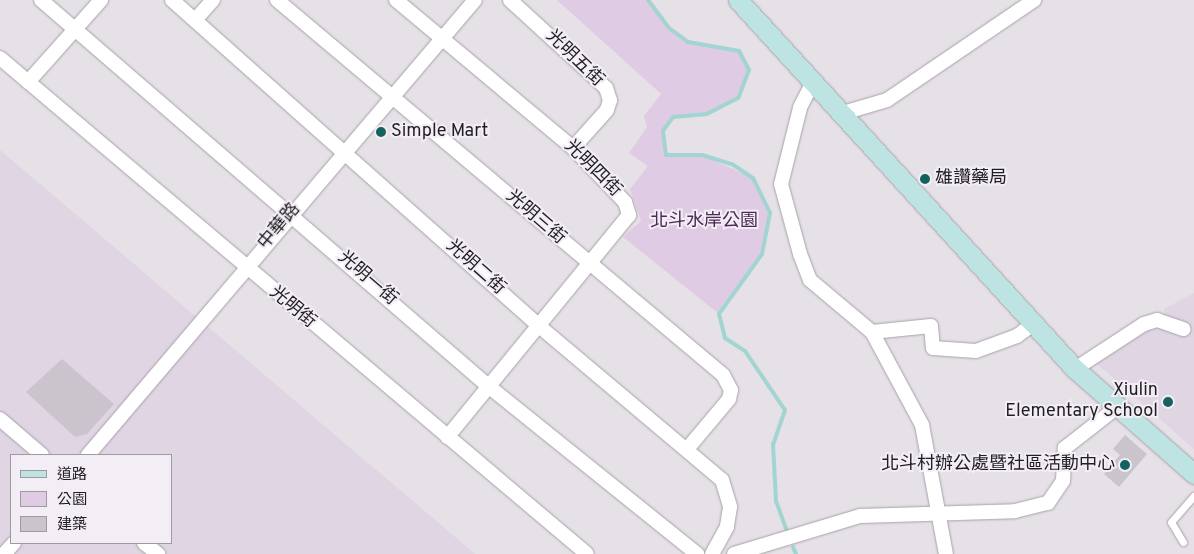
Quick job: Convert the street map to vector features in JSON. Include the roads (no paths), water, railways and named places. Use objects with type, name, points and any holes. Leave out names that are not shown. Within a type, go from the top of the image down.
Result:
[{"type":"main road","points":[[738,0],[814,80],[1075,369],[1116,408],[1194,474]]},
{"type":"street","name":"光明一街","points":[[41,0],[291,213],[487,385],[697,554]]},
{"type":"street","points":[[28,82],[101,0]]},
{"type":"street","name":"光明二街","points":[[172,0],[539,326],[722,480],[727,493],[726,527],[712,554]]},
{"type":"street","points":[[195,20],[213,0]]},
{"type":"street","name":"光明三街","points":[[278,0],[729,382],[729,399],[687,449]]},
{"type":"street","name":"光明四街","points":[[396,0],[573,148],[625,202],[629,214],[590,266],[487,385],[447,437]]},
{"type":"street","name":"中華路","points":[[89,454],[291,213],[475,0]]},
{"type":"street","name":"光明五街","points":[[510,0],[606,88],[610,100],[607,110],[573,148]]},
{"type":"street","points":[[843,113],[887,100],[1034,0]]},
{"type":"street","name":"光明街","points":[[0,58],[245,269],[587,554]]},
{"type":"street","points":[[814,80],[800,108],[781,184],[810,280],[872,332],[922,425],[946,554]]},
{"type":"street","points":[[1075,369],[1144,324],[1157,320],[1183,329]]},
{"type":"street","points":[[872,332],[931,326],[933,348],[976,351],[1017,336],[1034,323]]},
{"type":"street","points":[[734,554],[860,516],[1015,511],[1048,504],[1063,481],[1065,448],[1116,408]]},
{"type":"street","points":[[0,419],[41,454]]},
{"type":"street","points":[[4,554],[13,544]]},
{"type":"street","points":[[145,544],[158,554]]},
{"type":"lane","points":[[1183,542],[1171,522],[1194,496]]},
{"type":"waterway","points":[[648,0],[669,28],[688,42],[739,51],[749,70],[738,98],[707,114],[673,117],[663,131],[666,155],[702,155],[732,164],[753,178],[770,213],[762,254],[719,314],[725,338],[745,351],[785,410],[773,444],[776,501],[786,529]]},
{"type":"waterway","points":[[793,547],[796,554]]},
{"type":"place","name":"Simple Mart","points":[[381,132]]},
{"type":"place","name":"雄讚藥局","points":[[925,179]]},
{"type":"place","name":"Xiulin Elementary School","points":[[1168,402]]},
{"type":"place","name":"北斗村辦公處暨社區活動中心","points":[[1125,465]]},
{"type":"park label","name":"北斗水岸公園","points":[[704,222]]}]
